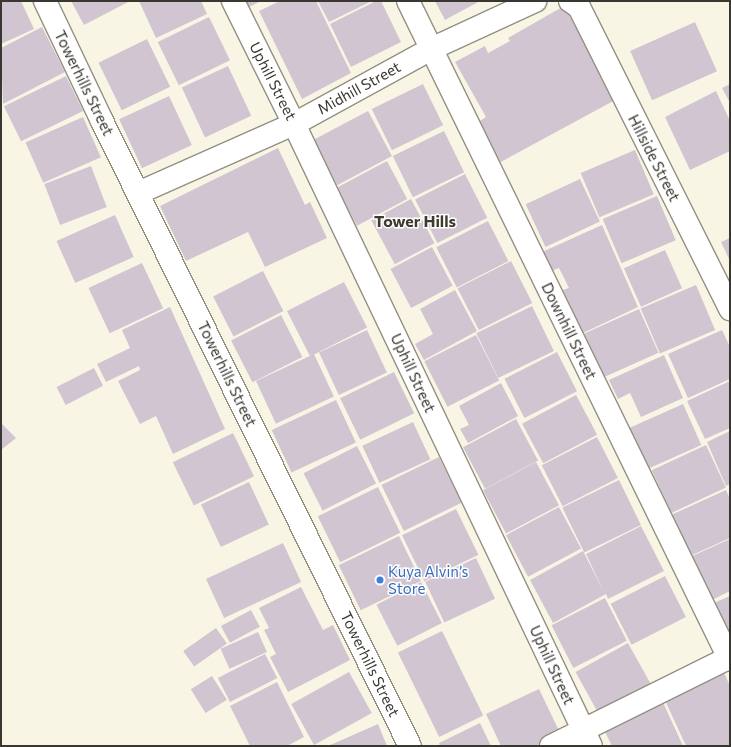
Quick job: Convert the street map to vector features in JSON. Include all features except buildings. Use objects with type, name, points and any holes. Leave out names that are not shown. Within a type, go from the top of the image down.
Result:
[{"type":"street","name":"Towerhills Street","points":[[45,1],[410,746]]},
{"type":"street","name":"Uphill Street","points":[[233,1],[294,124],[587,739]]},
{"type":"street","name":"Downhill Street","points":[[408,1],[730,659]]},
{"type":"street","name":"Midhill Street","points":[[138,193],[294,124],[431,49],[535,1]]},
{"type":"street","name":"Hillside Street","points":[[574,4],[730,309]]},
{"type":"street","points":[[551,746],[587,739],[730,659]]},
{"type":"place","name":"Kuya Alvin’s Store","points":[[380,580]]},
{"type":"district","name":"Tower Hills","points":[[415,221]]}]
